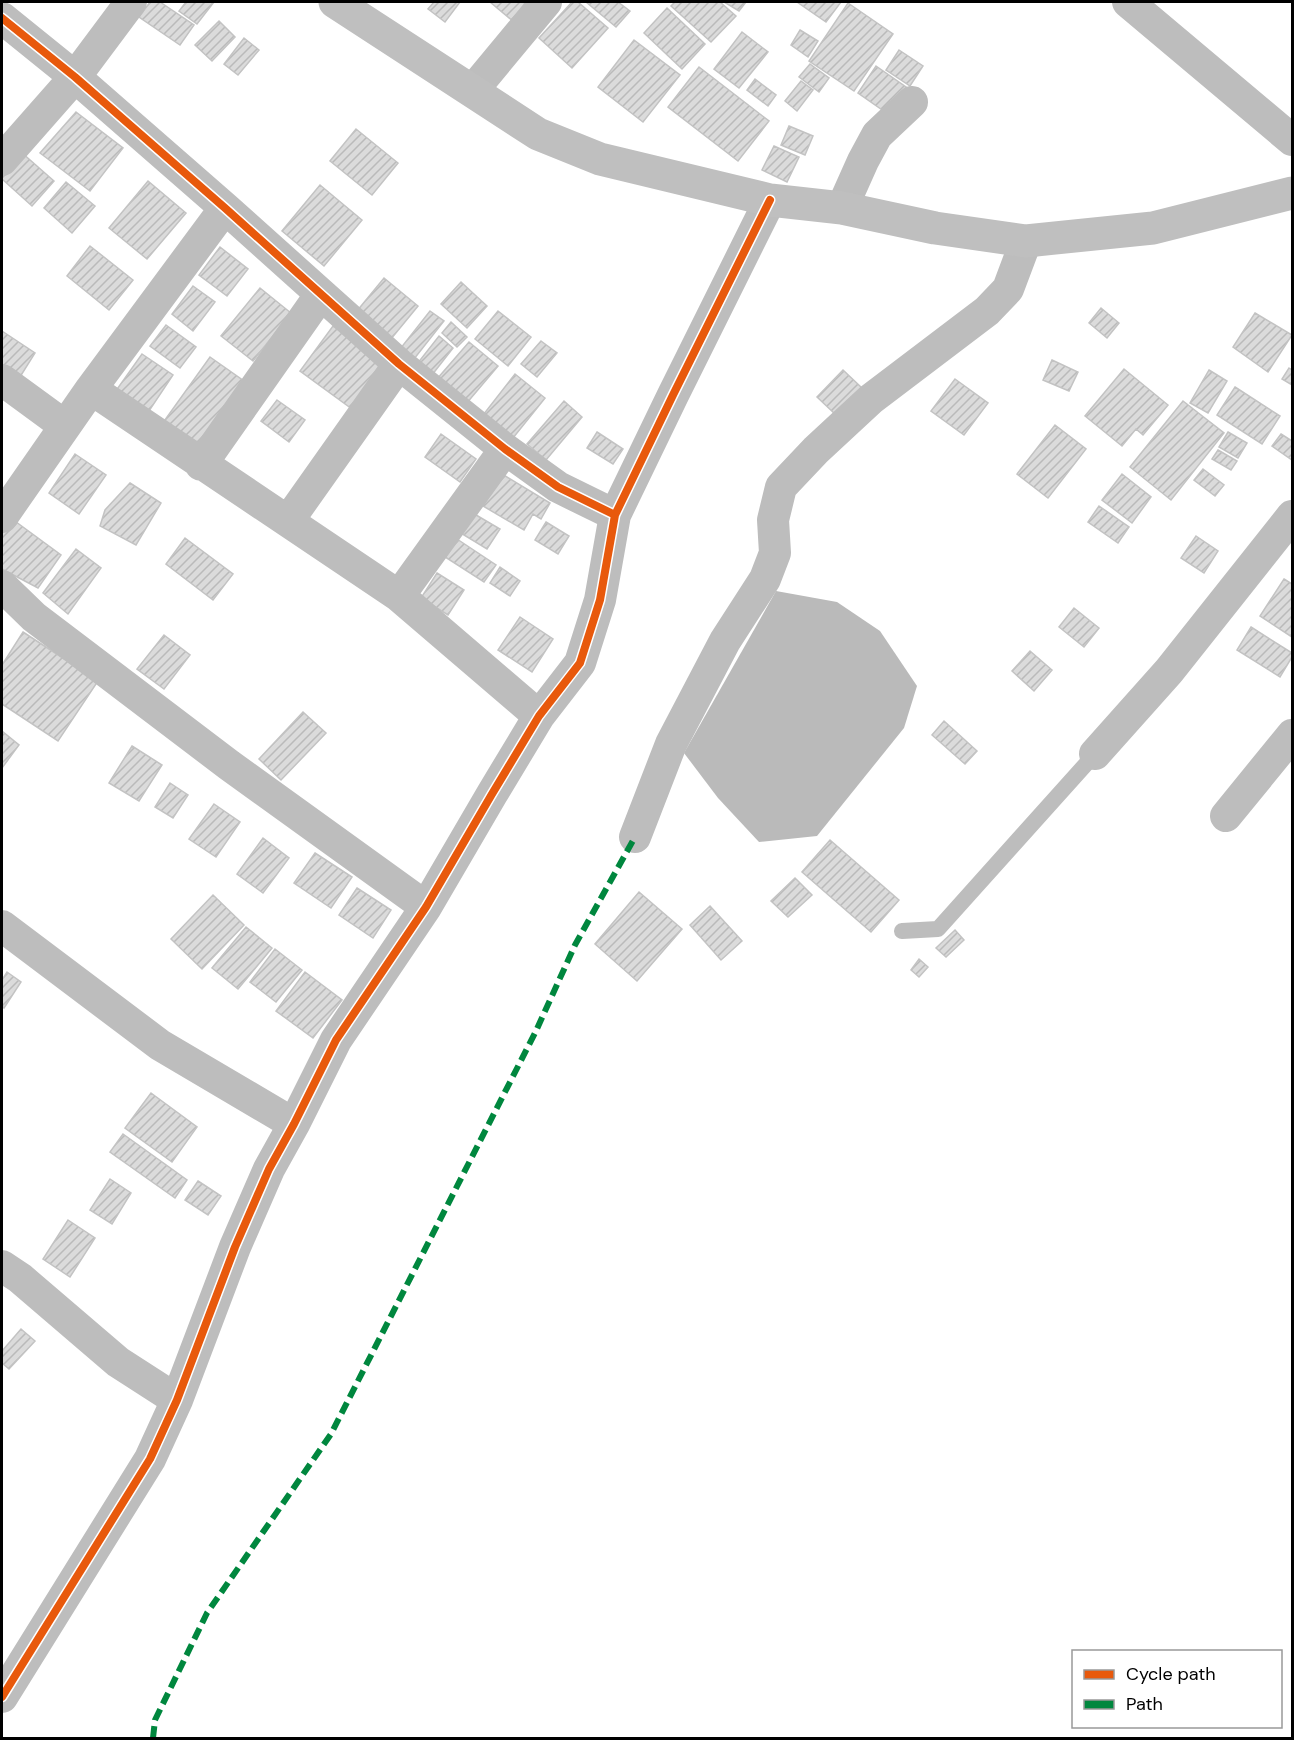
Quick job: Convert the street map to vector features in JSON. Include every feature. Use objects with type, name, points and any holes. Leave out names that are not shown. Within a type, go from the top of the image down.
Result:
[{"type":"main road","points":[[335,2],[538,134],[600,159],[770,200],[842,208],[934,228],[1026,241],[1154,228],[1293,193]]},
{"type":"street","points":[[2,160],[75,77],[131,2]]},
{"type":"street","points":[[473,90],[546,2]]},
{"type":"street","points":[[1128,2],[1293,140]]},
{"type":"street","points":[[2,18],[75,77],[399,364],[505,449],[558,487],[615,515]]},
{"type":"street","points":[[842,208],[862,161],[877,135],[912,102]]},
{"type":"street","points":[[4,1685],[150,1459],[177,1400],[269,1168],[336,1040],[426,907],[539,716],[579,663],[600,600],[615,515],[770,200]]},
{"type":"street","points":[[2,517],[91,389],[225,208]]},
{"type":"street","points":[[635,837],[671,744],[725,641],[765,579],[775,553],[773,520],[782,487],[816,450],[871,399],[987,312],[1008,289],[1026,241]]},
{"type":"street","points":[[201,465],[321,294]]},
{"type":"street","points":[[288,520],[399,364]]},
{"type":"street","points":[[2,380],[65,426]]},
{"type":"street","points":[[91,389],[399,596],[539,716]]},
{"type":"street","points":[[399,596],[505,449]]},
{"type":"street","points":[[1095,754],[1169,671],[1293,516]]},
{"type":"street","points":[[2,586],[34,617],[229,765],[426,907]]},
{"type":"street","points":[[1226,816],[1293,735]]},
{"type":"street","points":[[2,926],[160,1046],[294,1124]]},
{"type":"street","points":[[2,1266],[20,1278],[118,1362],[177,1400]]},
{"type":"lane","points":[[902,931],[938,928],[1095,754]]},
{"type":"shaded area","points":[[776,591],[837,602],[880,631],[917,686],[904,728],[817,836],[759,842],[718,798],[684,753]]},
{"type":"building","points":[[150,2],[160,2],[194,25],[180,45],[139,17]]},
{"type":"building","points":[[186,2],[214,2],[197,24],[179,11]]},
{"type":"building","points":[[434,2],[460,2],[445,22],[428,9]]},
{"type":"building","points":[[490,2],[523,2],[535,12],[521,28]]},
{"type":"building","points":[[572,2],[578,2],[608,28],[572,68],[539,38]]},
{"type":"building","points":[[586,2],[618,2],[630,11],[616,27]]},
{"type":"building","points":[[675,2],[720,2],[736,16],[711,42],[671,6]]},
{"type":"building","points":[[724,2],[746,2],[739,11]]},
{"type":"building","points":[[797,2],[841,2],[826,22]]},
{"type":"building","points":[[848,3],[893,34],[854,91],[809,61]]},
{"type":"building","points":[[667,8],[705,44],[682,69],[644,33]]},
{"type":"building","points":[[219,21],[235,37],[212,61],[195,45]]},
{"type":"building","points":[[800,30],[818,41],[808,57],[791,45]]},
{"type":"building","points":[[742,32],[768,52],[739,88],[714,69]]},
{"type":"building","points":[[244,38],[259,50],[238,75],[224,64]]},
{"type":"building","points":[[634,40],[680,75],[643,122],[598,87]]},
{"type":"building","points":[[899,50],[923,66],[910,86],[886,70]]},
{"type":"building","points":[[810,64],[829,78],[819,92],[799,77]]},
{"type":"building","points":[[876,66],[906,87],[888,114],[858,93]]},
{"type":"building","points":[[699,67],[769,121],[738,161],[668,107]]},
{"type":"building","points":[[755,79],[776,95],[768,106],[747,90]]},
{"type":"building","points":[[801,81],[813,90],[797,111],[785,101]]},
{"type":"building","points":[[76,112],[123,148],[90,191],[40,153]]},
{"type":"building","points":[[789,126],[813,136],[805,155],[781,145]]},
{"type":"building","points":[[356,129],[398,163],[372,195],[330,161]]},
{"type":"building","points":[[774,146],[799,157],[787,182],[762,170]]},
{"type":"building","points":[[21,152],[54,181],[32,206],[2,179],[2,174]]},
{"type":"building","points":[[148,181],[186,213],[147,259],[109,228]]},
{"type":"building","points":[[66,182],[95,206],[72,233],[44,208]]},
{"type":"building","points":[[320,185],[362,220],[324,266],[282,231]]},
{"type":"building","points":[[90,246],[133,280],[109,310],[67,276]]},
{"type":"building","points":[[220,247],[248,269],[227,296],[199,275]]},
{"type":"building","points":[[384,278],[418,306],[391,339],[357,311]]},
{"type":"building","points":[[461,282],[487,306],[467,328],[441,304]]},
{"type":"building","points":[[193,286],[215,302],[193,331],[172,314]]},
{"type":"building","points":[[260,288],[291,313],[253,361],[221,336]]},
{"type":"building","points":[[1101,308],[1119,323],[1107,338],[1089,323]]},
{"type":"building","points":[[430,311],[444,321],[414,359],[400,349]]},
{"type":"building","points":[[498,311],[531,337],[508,366],[475,339]]},
{"type":"building","points":[[1255,313],[1292,335],[1268,372],[1233,347]]},
{"type":"building","points":[[451,322],[467,337],[457,347],[442,333]]},
{"type":"building","points":[[166,325],[196,347],[180,368],[150,346]]},
{"type":"building","points":[[333,326],[385,365],[352,409],[300,371]]},
{"type":"building","points":[[2,331],[35,353],[20,377],[2,365]]},
{"type":"building","points":[[439,336],[453,348],[432,375],[417,364]]},
{"type":"building","points":[[541,341],[557,353],[537,377],[521,364]]},
{"type":"building","points":[[469,342],[498,366],[466,404],[437,379]]},
{"type":"building","points":[[142,354],[173,375],[147,414],[115,392]]},
{"type":"building","points":[[210,357],[244,381],[197,448],[162,424]]},
{"type":"building","points":[[1052,360],[1078,372],[1069,391],[1043,380]]},
{"type":"building","points":[[1289,368],[1292,370],[1292,385],[1282,379]]},
{"type":"building","points":[[1124,369],[1168,405],[1143,435],[1136,429],[1122,446],[1085,416]]},
{"type":"building","points":[[843,370],[862,388],[836,415],[817,397]]},
{"type":"building","points":[[1209,370],[1227,381],[1208,413],[1190,403]]},
{"type":"building","points":[[515,374],[545,398],[513,438],[483,415]]},
{"type":"building","points":[[955,379],[988,403],[964,435],[931,411]]},
{"type":"building","points":[[1235,387],[1280,416],[1262,444],[1217,415]]},
{"type":"building","points":[[277,400],[305,420],[289,442],[261,421]]},
{"type":"building","points":[[564,401],[582,417],[546,460],[527,444]]},
{"type":"building","points":[[1183,401],[1224,433],[1171,500],[1130,467]]},
{"type":"building","points":[[1055,425],[1086,449],[1048,498],[1017,474]]},
{"type":"building","points":[[597,432],[623,449],[613,464],[587,448]]},
{"type":"building","points":[[1228,432],[1247,443],[1238,458],[1219,447]]},
{"type":"building","points":[[441,434],[476,459],[460,482],[425,457]]},
{"type":"building","points":[[1281,434],[1292,441],[1292,460],[1272,446]]},
{"type":"building","points":[[1218,450],[1237,461],[1231,470],[1212,459]]},
{"type":"building","points":[[75,454],[106,475],[79,514],[49,493]]},
{"type":"building","points":[[1203,469],[1224,485],[1215,496],[1194,480]]},
{"type":"building","points":[[502,474],[550,503],[541,519],[533,514],[524,530],[483,506]]},
{"type":"building","points":[[1122,474],[1151,497],[1132,523],[1102,500]]},
{"type":"building","points":[[130,483],[161,503],[136,545],[100,526],[105,510]]},
{"type":"building","points":[[1099,506],[1129,527],[1118,543],[1088,522]]},
{"type":"building","points":[[471,512],[500,529],[487,549],[459,532]]},
{"type":"building","points":[[8,516],[61,555],[38,588],[2,569],[2,524]]},
{"type":"building","points":[[546,522],[569,536],[558,554],[535,540]]},
{"type":"building","points":[[1196,536],[1218,551],[1204,573],[1181,558]]},
{"type":"building","points":[[454,537],[496,565],[484,582],[442,555]]},
{"type":"building","points":[[185,538],[233,574],[213,600],[166,564]]},
{"type":"building","points":[[76,549],[101,568],[68,614],[43,593]]},
{"type":"building","points":[[500,567],[520,581],[510,596],[490,583]]},
{"type":"building","points":[[437,573],[464,590],[448,615],[421,598]]},
{"type":"building","points":[[1284,579],[1292,584],[1292,637],[1260,616]]},
{"type":"building","points":[[1074,608],[1099,628],[1084,647],[1059,627]]},
{"type":"building","points":[[520,617],[553,639],[532,672],[498,650]]},
{"type":"building","points":[[1251,627],[1292,653],[1280,677],[1237,650]]},
{"type":"building","points":[[23,632],[98,681],[58,741],[2,704],[2,665]]},
{"type":"building","points":[[164,635],[190,655],[164,689],[137,669]]},
{"type":"building","points":[[1030,651],[1052,670],[1034,691],[1012,671]]},
{"type":"building","points":[[303,712],[326,733],[281,780],[259,759]]},
{"type":"building","points":[[944,721],[977,751],[965,764],[932,735]]},
{"type":"building","points":[[2,731],[19,745],[2,768]]},
{"type":"building","points":[[132,746],[162,765],[139,801],[109,783]]},
{"type":"building","points":[[170,783],[188,795],[173,818],[155,807]]},
{"type":"building","points":[[214,804],[240,822],[216,857],[189,839]]},
{"type":"building","points":[[263,838],[289,858],[263,893],[237,874]]},
{"type":"building","points":[[830,840],[899,900],[871,932],[802,872]]},
{"type":"building","points":[[315,853],[352,877],[331,908],[294,883]]},
{"type":"building","points":[[795,878],[812,895],[788,917],[771,901]]},
{"type":"building","points":[[357,888],[391,910],[373,938],[339,915]]},
{"type":"building","points":[[639,892],[682,929],[637,981],[595,944]]},
{"type":"building","points":[[213,895],[244,925],[202,969],[171,939]]},
{"type":"building","points":[[710,906],[742,941],[721,960],[690,925]]},
{"type":"building","points":[[246,927],[272,948],[238,989],[212,968]]},
{"type":"building","points":[[955,930],[964,940],[946,957],[936,948]]},
{"type":"building","points":[[275,949],[302,970],[276,1002],[250,982]]},
{"type":"building","points":[[919,959],[928,967],[919,977],[911,970]]},
{"type":"building","points":[[7,972],[21,982],[4,1008],[2,1006],[2,980]]},
{"type":"building","points":[[305,972],[342,1000],[313,1038],[276,1011]]},
{"type":"building","points":[[151,1093],[197,1127],[172,1162],[125,1128]]},
{"type":"building","points":[[123,1134],[187,1180],[175,1198],[110,1152]]},
{"type":"building","points":[[110,1179],[131,1193],[112,1224],[90,1210]]},
{"type":"building","points":[[198,1181],[221,1196],[208,1215],[185,1200]]},
{"type":"building","points":[[68,1220],[95,1238],[70,1277],[43,1259]]},
{"type":"building","points":[[21,1329],[35,1341],[9,1369],[2,1363],[2,1351]]},
{"type":"marked path","points":[[153,1738],[155,1720],[207,1613],[331,1434],[536,1031],[575,945],[635,837]]},
{"type":"cycle path","points":[[2,18],[75,77],[399,364],[505,449],[558,487],[615,515]]},
{"type":"cycle path","points":[[2,1697],[150,1459],[177,1400],[235,1247],[269,1169],[336,1040],[426,907],[539,716],[580,663],[600,600],[615,515],[770,200]]}]
